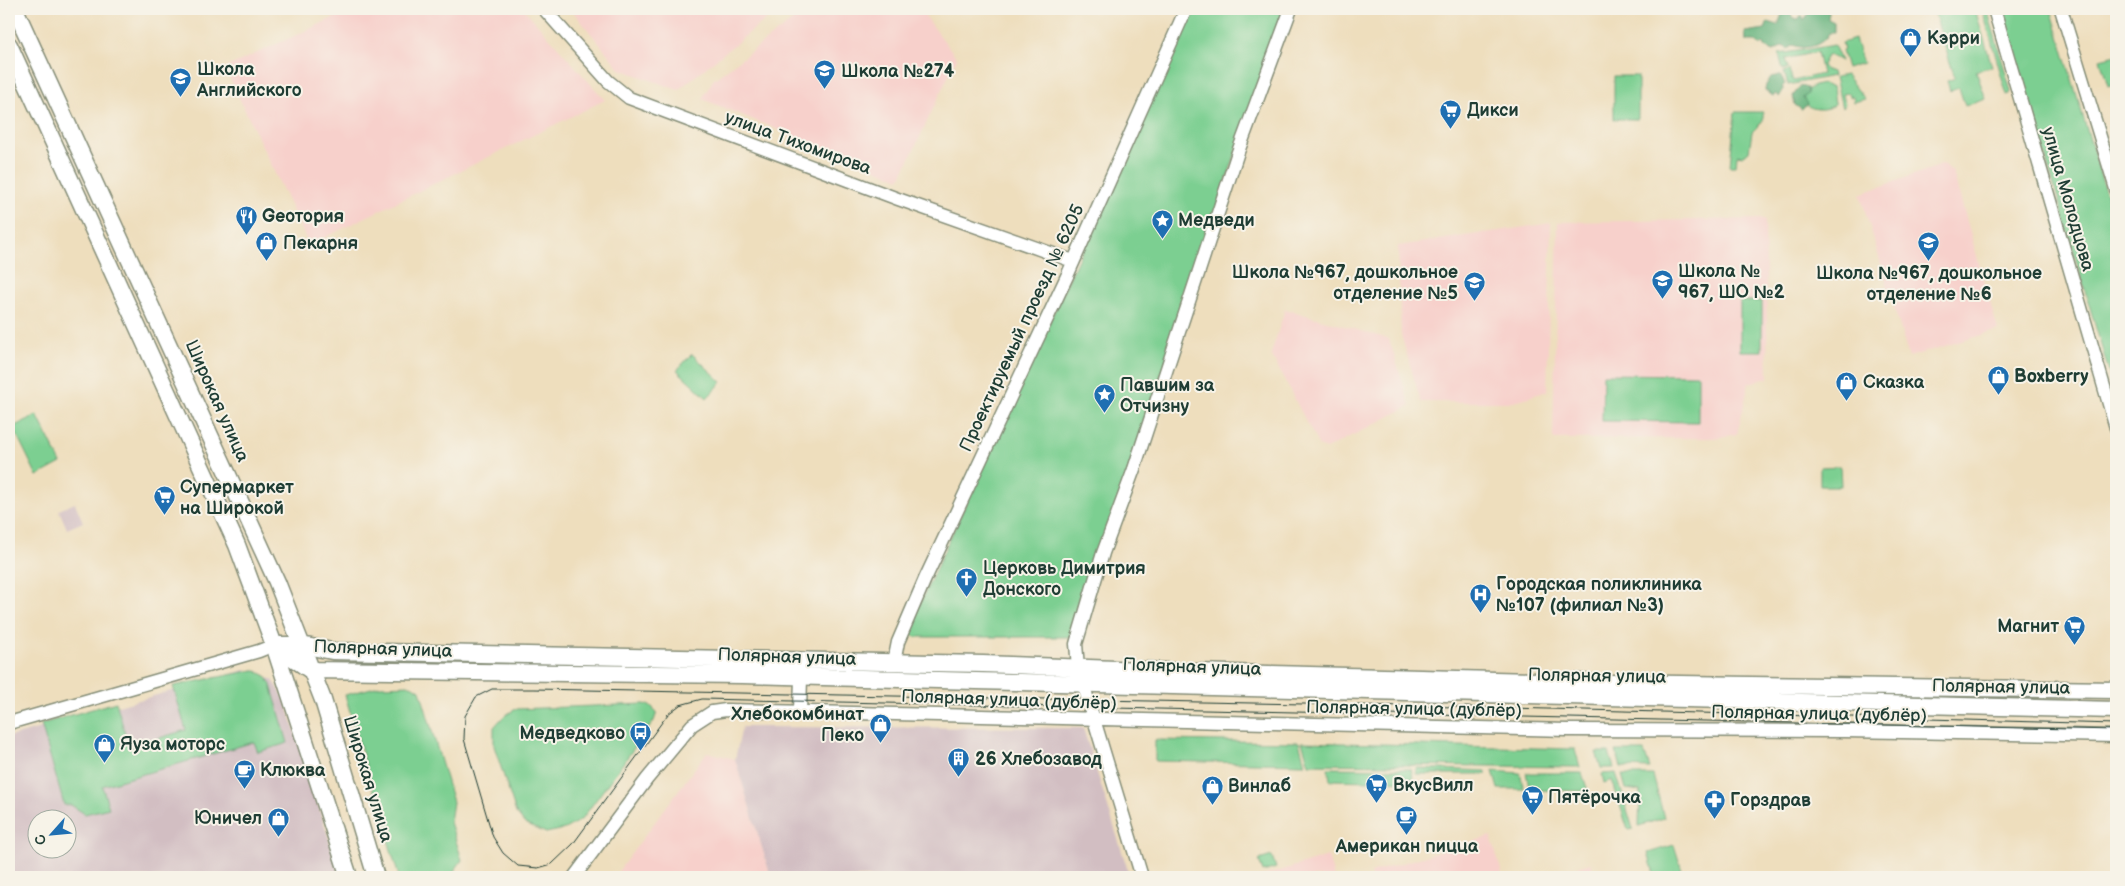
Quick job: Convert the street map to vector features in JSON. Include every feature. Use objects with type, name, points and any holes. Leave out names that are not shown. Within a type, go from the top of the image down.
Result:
[{"type":"main road","name":"Широкая улица","points":[[14,9],[269,564],[323,700],[376,877]]},
{"type":"main road","points":[[9,45],[236,545],[274,644],[349,877]]},
{"type":"main road","name":"Полярная улица","points":[[274,644],[301,645],[332,651],[894,662],[1610,683],[2116,690]]},
{"type":"main road","name":"Полярная улица","points":[[274,644],[310,670],[1083,684],[2116,710]]},
{"type":"street","name":"улица Тихомирова","points":[[544,9],[608,81],[629,98],[890,196],[1073,261]]},
{"type":"street","name":"Проектируемый проезд № 6205","points":[[894,662],[898,642],[925,579],[1073,261],[1186,9]]},
{"type":"street","points":[[1142,877],[1078,667],[1076,644],[1103,553],[1134,469],[1145,430],[1238,152],[1290,9]]},
{"type":"street","name":"улица Молодцова","points":[[1994,9],[2116,428]]},
{"type":"street","points":[[2061,9],[2116,189]]},
{"type":"street","points":[[20,69],[26,74],[34,74],[39,68],[38,60]]},
{"type":"street","points":[[46,126],[46,118],[51,112],[59,112],[65,118]]},
{"type":"street","name":"Полярная улица","points":[[9,724],[259,651],[274,644]]},
{"type":"street","points":[[800,712],[801,678]]},
{"type":"street","name":"Полярная улица (дублёр)","points":[[574,877],[647,779],[692,725],[712,712],[740,710],[1557,729],[1845,731],[2116,736]]},
{"type":"shaded area","points":[[353,9],[524,9],[605,100],[309,245],[225,68]]},
{"type":"shaded area","points":[[571,9],[779,9],[678,90],[620,69]]},
{"type":"shaded area","name":"Школа №274","points":[[808,9],[920,9],[957,58],[900,179],[702,99],[713,80]]},
{"type":"shaded area","name":"Школа №967, дошкольное отделение №6","points":[[1944,164],[1953,172],[1998,330],[1909,357],[1860,194]]},
{"type":"shaded area","name":"Школа № 967, ШО №2","points":[[1765,219],[1768,378],[1749,383],[1737,434],[1714,438],[1553,439],[1558,222]]},
{"type":"shaded area","name":"Школа №967, дошкольное отделение №5","points":[[1551,223],[1547,391],[1513,402],[1421,402],[1401,335],[1398,246]]},
{"type":"shaded area","name":"Школа №967, дошкольное отделение №5","points":[[1285,309],[1389,339],[1410,406],[1326,449],[1319,446],[1271,354]]},
{"type":"shaded area","points":[[75,503],[83,522],[67,529],[59,510]]},
{"type":"shaded area","points":[[245,670],[273,680],[285,699],[341,877],[9,877],[9,737]]},
{"type":"shaded area","points":[[742,727],[1083,728],[1130,877],[771,877],[735,759]]},
{"type":"shaded area","points":[[707,752],[735,759],[771,877],[614,877]]},
{"type":"shaded area","points":[[1491,836],[1503,877],[1371,877],[1370,873]]},
{"type":"shaded area","points":[[1328,856],[1334,877],[1260,877]]},
{"type":"shaded area","points":[[1591,863],[1595,877],[1542,877]]},
{"type":"green space","points":[[1193,9],[1284,9],[1073,637],[915,637],[908,630],[911,623]]},
{"type":"green space","points":[[1811,9],[1820,9],[1822,11],[1827,9],[1829,11],[1828,19],[1834,22],[1834,33],[1829,33],[1823,41],[1814,46],[1798,47],[1793,45],[1788,49],[1783,46],[1774,51],[1765,47],[1764,43],[1760,46],[1755,41],[1746,41],[1745,32],[1765,29],[1768,22],[1778,25],[1782,14],[1789,12],[1793,18],[1798,19],[1802,16],[1804,20]]},
{"type":"green space","points":[[1933,9],[1975,9],[1992,66],[1976,71],[1986,99],[1965,106],[1959,88],[1950,91],[1947,81],[1955,78]]},
{"type":"green space","points":[[1982,9],[1987,9],[2011,91],[2007,95],[2006,92]]},
{"type":"green space","points":[[2002,9],[2051,9],[2116,227],[2116,396]]},
{"type":"green space","points":[[1855,39],[1863,63],[1847,68],[1842,51],[1844,50],[1842,43]]},
{"type":"green space","points":[[1834,45],[1841,61],[1830,55],[1827,56],[1822,65],[1824,69],[1832,72],[1833,76],[1788,85],[1784,72],[1789,70],[1793,81],[1822,74],[1817,52],[1785,59],[1788,68],[1783,70],[1779,54]]},
{"type":"green space","points":[[2116,55],[2116,83],[2108,86],[2100,59]]},
{"type":"green space","points":[[1780,75],[1785,84],[1782,87],[1784,89],[1779,97],[1776,94],[1773,96],[1765,90],[1766,85],[1771,77]]},
{"type":"green space","points":[[1846,75],[1865,99],[1854,102],[1853,96],[1850,97],[1849,93],[1843,94],[1845,104],[1842,108],[1835,77]]},
{"type":"green space","points":[[1614,76],[1638,76],[1638,119],[1614,119]]},
{"type":"green space","points":[[1823,84],[1833,88],[1835,104],[1831,107],[1818,109],[1802,102],[1806,91]]},
{"type":"green space","points":[[1800,86],[1807,88],[1808,94],[1803,98],[1807,104],[1802,110],[1795,105],[1793,96]]},
{"type":"green space","points":[[1735,112],[1763,112],[1763,121],[1752,132],[1749,151],[1743,156],[1737,155],[1736,166],[1730,166]]},
{"type":"green space","points":[[1740,301],[1762,301],[1762,351],[1740,351]]},
{"type":"green space","points":[[692,354],[722,382],[707,398],[677,370]]},
{"type":"green space","points":[[1603,374],[1698,375],[1698,422],[1602,421]]},
{"type":"green space","points":[[37,415],[61,463],[37,476],[13,427]]},
{"type":"green space","points":[[1840,466],[1841,486],[1820,486],[1820,467]]},
{"type":"green space","points":[[254,670],[266,676],[271,685],[288,743],[258,752],[254,742],[102,786],[109,808],[85,814],[71,805],[64,805],[41,724],[116,702],[129,747],[186,730],[173,686]]},
{"type":"green space","points":[[411,685],[420,690],[453,802],[450,822],[462,860],[450,877],[399,877],[345,695],[379,686]]},
{"type":"green space","points":[[645,704],[651,706],[657,712],[654,721],[582,819],[565,829],[546,833],[525,824],[516,813],[494,746],[494,727],[504,716],[516,709]]},
{"type":"green space","points":[[1155,740],[1299,742],[1305,764],[1155,761]]},
{"type":"green space","points":[[1302,742],[1575,749],[1580,767],[1309,764]]},
{"type":"green space","points":[[1616,751],[1644,751],[1650,768],[1621,767]]},
{"type":"green space","points":[[1596,752],[1609,752],[1614,768],[1601,768]]},
{"type":"green space","points":[[1328,768],[1411,769],[1414,782],[1330,780]]},
{"type":"green space","points":[[1416,768],[1486,771],[1486,774],[1416,774]]},
{"type":"green space","points":[[1493,771],[1520,773],[1524,789],[1498,789]]},
{"type":"green space","points":[[1526,773],[1582,773],[1588,791],[1530,790]]},
{"type":"green space","points":[[1616,773],[1633,829],[1628,830],[1612,780],[1604,783],[1602,774]]},
{"type":"green space","points":[[1622,775],[1653,775],[1664,818],[1639,826],[1640,791],[1626,789]]},
{"type":"green space","points":[[1674,845],[1684,877],[1655,877],[1648,853]]},
{"type":"green space","points":[[1272,856],[1276,868],[1263,872],[1259,860]]},
{"type":"tram line","points":[[2116,724],[1509,708],[492,689],[476,697],[465,716],[464,739],[493,837],[503,853],[518,866],[538,868],[552,864],[573,844],[668,714],[680,705],[702,699],[2116,730]]},
{"type":"place","name":"Кэрри","points":[[1911,57]]},
{"type":"place","name":"Школа №274","points":[[825,90]]},
{"type":"place","name":"Школа Английского","points":[[181,98]]},
{"type":"place","name":"Дикси","points":[[1451,129]]},
{"type":"place","name":"Gеотория","points":[[246,235]]},
{"type":"place","name":"Медведи","points":[[1162,239]]},
{"type":"place","name":"Пекарня","points":[[267,262]]},
{"type":"place","name":"Школа №967, дошкольное отделение №6","points":[[1929,262]]},
{"type":"place","name":"Школа № 967, ШО №2","points":[[1662,300]]},
{"type":"place","name":"Школа №967, дошкольное отделение №5","points":[[1474,301]]},
{"type":"place","name":"Boxberry","points":[[1998,395]]},
{"type":"place","name":"Сказка","points":[[1847,401]]},
{"type":"place","name":"Павшим за Отчизну","points":[[1104,414]]},
{"type":"place","name":"Супермаркет на Широкой","points":[[164,516]]},
{"type":"place","name":"Церковь Димитрия Донского","points":[[967,597]]},
{"type":"place","name":"Городская поликлиника №107 (филиал №3)","points":[[1480,613]]},
{"type":"place","name":"Магнит","points":[[2075,645]]},
{"type":"place","name":"Хлебокомбинат Пеко","points":[[880,743]]},
{"type":"place","name":"Медведково","points":[[641,752]]},
{"type":"place","name":"Яуза моторс","points":[[104,763]]},
{"type":"place","name":"26 Хлебозавод","points":[[959,778]]},
{"type":"place","name":"Клюква","points":[[244,789]]},
{"type":"place","name":"ВкусВилл","points":[[1377,804]]},
{"type":"place","name":"Винлаб","points":[[1212,805]]},
{"type":"place","name":"Пятёрочка","points":[[1532,816]]},
{"type":"place","name":"Горздрав","points":[[1714,819]]},
{"type":"place","name":"Американ пицца","points":[[1407,835]]},
{"type":"place","name":"Юничел","points":[[278,837]]}]
